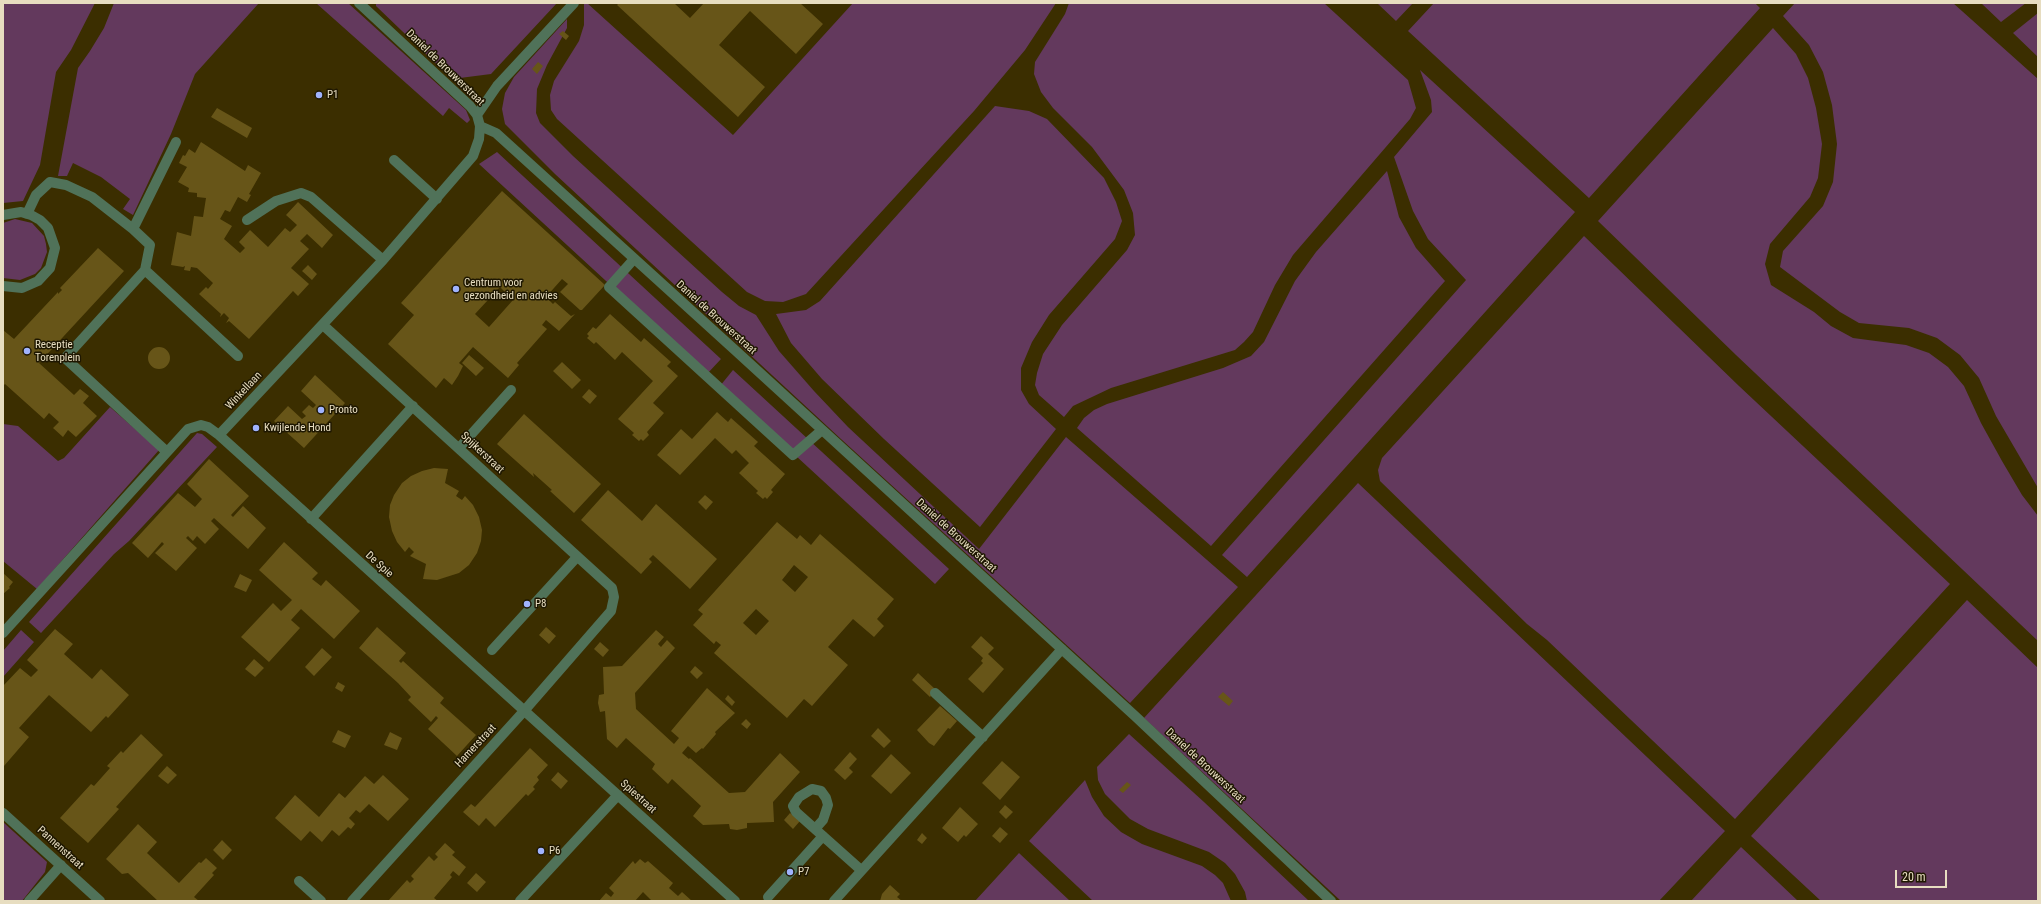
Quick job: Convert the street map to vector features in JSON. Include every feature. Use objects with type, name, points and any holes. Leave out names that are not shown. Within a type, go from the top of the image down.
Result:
[{"type":"street","points":[[477,115],[497,86],[574,3]]},
{"type":"street","name":"Daniel de Brouwerstraat","points":[[362,4],[470,106],[477,115],[480,126],[496,133],[1062,649],[1331,901]]},
{"type":"street","name":"Winkellaan","points":[[219,435],[383,260],[473,156],[479,139],[480,126]]},
{"type":"street","points":[[133,229],[176,142]]},
{"type":"street","points":[[394,160],[436,199]]},
{"type":"street","points":[[27,214],[36,195],[50,182],[66,185],[92,198],[133,229],[150,245],[145,270],[65,358],[166,452]]},
{"type":"street","points":[[247,220],[276,201],[301,193],[311,197],[383,260]]},
{"type":"street","points":[[3,215],[10,212],[27,214],[40,220],[48,228],[55,248],[54,259],[45,275],[30,286],[22,288],[3,286]]},
{"type":"street","points":[[634,259],[609,287],[793,455],[822,430]]},
{"type":"street","points":[[145,270],[238,356]]},
{"type":"street","name":"Spijkerstraat","points":[[323,325],[612,588],[613,604]]},
{"type":"street","points":[[459,448],[511,390]]},
{"type":"street","points":[[311,519],[413,406]]},
{"type":"street","points":[[3,633],[188,429],[193,426],[201,425],[208,427],[219,435]]},
{"type":"street","name":"De Spie","points":[[219,435],[524,711]]},
{"type":"street","points":[[492,650],[577,557]]},
{"type":"street","name":"Hamerstraat","points":[[352,901],[524,711],[611,611],[613,604]]},
{"type":"street","points":[[834,901],[1062,649]]},
{"type":"street","points":[[935,693],[983,737]]},
{"type":"street","name":"Spiestraat","points":[[524,711],[735,901]]},
{"type":"street","points":[[520,901],[618,795]]},
{"type":"street","name":"Pannenstraat","points":[[3,813],[100,901]]},
{"type":"street","points":[[768,897],[819,833],[861,870]]},
{"type":"street","points":[[29,901],[61,865]]},
{"type":"street","points":[[299,880],[321,901]]},
{"type":"shaded area","points":[[3,3],[95,3],[71,50],[56,72],[40,165],[23,201],[3,203]]},
{"type":"shaded area","points":[[114,3],[259,3],[195,74],[171,134],[133,215],[123,209],[130,199],[101,177],[73,163],[67,176],[58,176],[78,68],[104,28]]},
{"type":"shaded area","points":[[316,3],[348,3],[466,110],[470,120],[467,123],[449,108],[443,116]]},
{"type":"shaded area","points":[[376,3],[557,3],[491,74],[452,79],[376,6]]},
{"type":"shaded area","points":[[584,3],[587,3],[733,135],[853,3],[1056,3],[1025,50],[974,111],[806,294],[783,302],[765,301],[747,292],[557,119],[551,110],[550,95],[554,81],[579,41],[584,25]]},
{"type":"shaded area","points":[[1069,3],[1324,3],[1408,80],[1416,108],[1410,119],[1293,255],[1275,285],[1253,332],[1235,350],[1111,388],[1073,406],[1064,417],[1039,395],[1035,385],[1043,354],[1062,325],[1127,250],[1135,235],[1133,213],[1124,190],[1092,147],[1053,108],[1041,92],[1034,74],[1035,62],[1065,14]]},
{"type":"shaded area","points":[[1377,3],[1413,3],[1396,21]]},
{"type":"shaded area","points":[[1434,3],[1755,3],[1760,8],[1589,198],[1408,31]]},
{"type":"shaded area","points":[[1795,3],[1953,3],[2038,79],[2038,488],[1996,416],[1979,378],[1960,355],[1937,338],[1909,328],[1859,323],[1840,312],[1780,267],[1783,251],[1823,206],[1833,182],[1837,144],[1832,105],[1823,72],[1809,45],[1783,16]]},
{"type":"shaded area","points":[[1981,3],[2026,3],[2001,22]]},
{"type":"shaded area","points":[[2038,13],[2038,57],[2013,33]]},
{"type":"shaded area","points":[[567,19],[567,28],[547,65],[537,89],[536,113],[540,123],[573,156],[722,292],[739,306],[756,315],[779,351],[848,427],[979,549],[1066,437],[1238,587],[1130,703],[841,439],[555,174],[505,124],[502,109],[505,93],[514,77]]},
{"type":"shaded area","points":[[1773,28],[1796,54],[1808,78],[1816,108],[1822,144],[1818,178],[1810,197],[1770,244],[1765,264],[1771,285],[1814,312],[1831,326],[1853,338],[1906,345],[1929,353],[1948,367],[1964,386],[1981,423],[2002,461],[2022,495],[2038,516],[2038,641],[1736,355],[1598,221]]},
{"type":"shaded area","points":[[1420,70],[1575,212],[1247,577],[1222,555],[1466,280],[1428,239],[1413,211],[1394,157],[1432,112],[1431,100]]},
{"type":"shaded area","points":[[995,106],[1029,111],[1047,119],[1104,178],[1116,202],[1122,221],[1115,239],[1049,315],[1032,342],[1021,368],[1021,390],[1029,404],[1056,429],[980,527],[884,439],[822,379],[791,343],[776,314],[806,310],[820,301]]},
{"type":"shaded area","points":[[497,152],[721,359],[707,374],[479,164]]},
{"type":"shaded area","points":[[1387,171],[1399,217],[1416,248],[1445,281],[1211,546],[1077,428],[1084,418],[1094,410],[1107,404],[1223,368],[1251,356],[1264,342],[1295,281],[1316,252]]},
{"type":"shaded area","points":[[15,219],[32,223],[44,236],[47,252],[41,268],[35,274],[20,280],[3,278],[3,223]]},
{"type":"shaded area","points":[[1584,236],[1739,386],[1950,584],[1735,819],[1547,640],[1527,624],[1380,481],[1378,470],[1382,458]]},
{"type":"shaded area","points":[[733,370],[949,569],[935,584],[720,386]]},
{"type":"shaded area","points":[[110,407],[159,450],[37,589],[3,561],[3,424],[18,426],[58,461],[64,458]]},
{"type":"shaded area","points":[[197,433],[202,434],[217,447],[129,541],[114,554],[41,633],[29,622]]},
{"type":"shaded area","points":[[1358,483],[1725,831],[1659,901],[1341,901],[1144,718]]},
{"type":"shaded area","points":[[1967,600],[2038,668],[2038,901],[1821,901],[1751,836]]},
{"type":"shaded area","points":[[21,630],[34,642],[3,677],[3,651]]},
{"type":"shaded area","points":[[1129,734],[1309,901],[1247,901],[1245,892],[1235,874],[1225,863],[1209,852],[1148,829],[1130,819],[1105,794],[1098,780],[1097,767]]},
{"type":"shaded area","points":[[1085,780],[1092,797],[1104,816],[1121,832],[1142,844],[1202,866],[1223,883],[1231,901],[1093,901],[1029,841]]},
{"type":"shaded area","points":[[3,822],[47,862],[45,872],[22,901],[3,901]]},
{"type":"shaded area","points":[[1741,847],[1798,901],[1691,901]]},
{"type":"shaded area","points":[[1019,853],[1070,901],[975,901]]},
{"type":"building","points":[[619,3],[674,3],[690,18],[704,3],[800,3],[823,24],[796,54],[750,11],[719,45],[765,87],[738,117],[617,5]]},
{"type":"building","points":[[563,31],[569,36],[566,40],[559,34]]},
{"type":"building","points":[[538,62],[543,66],[537,74],[532,69]]},
{"type":"building","points":[[217,108],[252,128],[247,138],[211,117]]},
{"type":"building","points":[[201,142],[245,171],[248,165],[261,173],[249,194],[251,195],[247,202],[238,197],[230,212],[225,210],[220,219],[232,226],[224,239],[240,253],[245,248],[239,242],[250,230],[268,247],[285,228],[290,232],[297,225],[286,215],[298,202],[333,235],[322,248],[307,234],[300,241],[309,249],[291,268],[309,284],[298,296],[293,291],[249,339],[229,321],[226,323],[229,318],[224,313],[220,317],[221,314],[199,294],[206,287],[208,289],[213,283],[197,268],[191,267],[190,271],[184,270],[185,266],[171,265],[177,232],[191,236],[194,216],[203,217],[206,198],[197,197],[197,193],[188,192],[189,188],[178,182],[187,167],[179,163],[183,155],[185,156],[189,149],[195,153]]},
{"type":"building","name":"Centrum voor gezondheid en advies","points":[[502,191],[605,285],[582,310],[580,310],[560,292],[568,284],[562,279],[546,297],[553,304],[555,302],[571,316],[575,314],[559,331],[546,320],[542,325],[547,329],[517,363],[519,365],[508,378],[473,347],[459,363],[463,366],[452,385],[444,378],[436,388],[388,344],[414,315],[401,303]],"holes":[[[500,287],[513,300],[489,327],[475,314]]]},
{"type":"building","name":"Receptie Torenplein","points":[[98,248],[124,271],[39,363],[74,395],[80,389],[89,396],[83,403],[97,416],[76,437],[68,430],[63,437],[53,428],[59,422],[49,413],[44,419],[5,384],[3,386],[3,330],[14,339],[58,292],[58,294],[62,290],[60,288]]},
{"type":"building","points":[[308,265],[317,274],[312,280],[302,271]]},
{"type":"building","points":[[610,314],[641,342],[644,338],[671,362],[667,366],[678,376],[653,403],[664,413],[647,432],[649,435],[643,441],[641,439],[639,441],[632,435],[634,433],[618,419],[653,381],[622,352],[615,360],[596,342],[594,344],[587,338],[589,336],[587,334],[593,327],[596,329]]},
{"type":"building","points":[[159,347],[167,350],[170,358],[167,366],[159,369],[151,366],[148,358],[151,350]]},
{"type":"building","points":[[469,355],[484,368],[476,376],[462,363]]},
{"type":"building","points":[[562,362],[581,380],[572,389],[553,371]]},
{"type":"building","name":"Pronto","points":[[315,375],[345,403],[304,448],[274,421],[288,406],[302,419],[306,416],[302,412],[309,405],[313,408],[316,405],[301,391]]},
{"type":"building","points":[[589,389],[597,396],[590,404],[582,397]]},
{"type":"building","points":[[717,412],[728,422],[731,418],[758,442],[754,446],[785,474],[771,490],[773,492],[767,499],[765,497],[763,499],[756,493],[758,491],[739,473],[749,463],[736,450],[732,454],[715,438],[680,475],[657,455],[681,429],[692,439]]},
{"type":"building","points":[[524,414],[601,484],[574,513],[550,491],[552,490],[533,473],[534,477],[497,444]]},
{"type":"building","points":[[209,459],[249,496],[231,515],[233,517],[243,506],[266,528],[248,549],[214,518],[211,521],[219,529],[205,544],[197,536],[193,541],[188,536],[186,538],[197,548],[176,571],[155,553],[164,544],[162,542],[148,558],[132,543],[178,493],[195,507],[202,499],[187,484]]},
{"type":"building","points":[[434,468],[448,469],[445,483],[459,491],[456,496],[462,500],[465,496],[473,505],[479,517],[482,530],[481,541],[477,553],[469,565],[459,573],[437,580],[423,579],[426,564],[410,556],[414,552],[409,547],[405,552],[397,542],[392,531],[389,517],[390,505],[394,495],[402,483],[411,476]]},
{"type":"building","points":[[608,490],[642,521],[656,504],[717,559],[690,589],[653,555],[649,559],[652,562],[641,574],[581,520]]},
{"type":"building","points":[[705,495],[713,502],[706,510],[698,502]]},
{"type":"building","points":[[777,522],[797,539],[800,535],[811,545],[820,534],[894,599],[877,619],[884,626],[874,637],[853,619],[828,647],[848,665],[812,706],[804,699],[787,718],[714,653],[721,645],[716,641],[714,644],[693,625],[703,614],[698,610]],"holes":[[[794,565],[808,577],[795,592],[782,580]],[[756,609],[769,621],[756,635],[743,623]]]},
{"type":"building","points":[[284,542],[318,573],[312,579],[321,586],[326,580],[360,611],[334,639],[301,609],[291,620],[300,628],[269,662],[241,637],[273,603],[281,611],[292,600],[259,570]]},
{"type":"building","points":[[3,573],[13,582],[9,587],[10,588],[3,594]]},
{"type":"building","points":[[240,574],[252,580],[246,592],[234,587]]},
{"type":"building","points":[[377,627],[406,653],[399,661],[401,663],[403,661],[444,698],[440,703],[476,735],[457,756],[428,729],[438,718],[436,716],[431,722],[408,700],[411,697],[398,683],[359,648]]},
{"type":"building","points":[[546,627],[556,636],[549,644],[539,635]]},
{"type":"building","points":[[55,629],[73,644],[64,654],[92,679],[101,669],[129,695],[108,718],[106,716],[91,732],[49,695],[19,728],[29,737],[4,766],[3,686],[20,668],[31,677],[38,670],[27,660]]},
{"type":"building","points":[[656,630],[664,637],[658,644],[661,647],[667,640],[675,648],[635,693],[636,709],[674,744],[679,738],[671,731],[707,688],[735,713],[715,732],[716,734],[703,749],[702,748],[696,753],[688,746],[682,753],[689,759],[690,758],[729,793],[745,792],[780,753],[800,772],[773,802],[774,822],[747,823],[747,828],[737,830],[730,829],[729,824],[703,825],[693,816],[701,806],[672,779],[668,784],[652,769],[655,764],[626,738],[617,748],[607,739],[605,711],[600,712],[598,703],[599,695],[604,694],[603,667],[622,666]]},
{"type":"building","points":[[981,636],[994,648],[988,654],[1004,669],[983,693],[968,679],[983,663],[981,661],[983,658],[971,647]]},
{"type":"building","points":[[600,642],[609,650],[603,657],[594,649]]},
{"type":"building","points":[[322,648],[332,657],[314,676],[305,667]]},
{"type":"building","points":[[254,659],[264,668],[255,677],[245,669]]},
{"type":"building","points":[[695,666],[703,673],[697,679],[690,672]]},
{"type":"building","points":[[918,673],[936,690],[930,697],[912,680]]},
{"type":"building","points":[[338,682],[345,686],[342,692],[335,688]]},
{"type":"building","points":[[1223,692],[1233,701],[1229,706],[1218,697]]},
{"type":"building","points":[[728,695],[735,702],[732,706],[725,699]]},
{"type":"building","points":[[940,706],[957,721],[950,729],[948,728],[934,746],[929,743],[917,730]]},
{"type":"building","points":[[746,719],[751,724],[747,729],[741,724]]},
{"type":"building","points":[[878,728],[891,741],[884,748],[871,736]]},
{"type":"building","points":[[338,730],[351,736],[345,748],[332,742]]},
{"type":"building","points":[[390,732],[402,738],[397,750],[384,745]]},
{"type":"building","points":[[141,734],[163,755],[116,807],[119,809],[88,843],[60,818],[91,784],[94,786],[110,768],[107,766],[121,751],[123,753]]},
{"type":"building","points":[[530,748],[548,765],[537,777],[539,780],[533,787],[535,789],[528,796],[526,794],[495,827],[486,818],[479,826],[463,812],[471,804],[475,807]]},
{"type":"building","points":[[850,752],[857,759],[849,768],[853,772],[845,780],[834,770]]},
{"type":"building","points":[[891,754],[911,773],[891,794],[871,776]]},
{"type":"building","points":[[1002,761],[1020,777],[1000,800],[982,783]]},
{"type":"building","points":[[167,766],[177,775],[168,784],[158,776]]},
{"type":"building","points":[[558,772],[568,781],[561,789],[551,780]]},
{"type":"building","points":[[383,775],[409,799],[388,821],[369,804],[360,813],[356,810],[349,818],[355,824],[351,829],[348,827],[339,836],[332,830],[322,842],[310,831],[301,841],[275,818],[295,795],[319,817],[339,793],[345,798],[365,776],[374,784]]},
{"type":"building","points":[[1127,782],[1131,785],[1123,793],[1119,790]]},
{"type":"building","points":[[1005,805],[1013,812],[1006,819],[999,812]]},
{"type":"building","points":[[960,807],[978,824],[966,837],[964,835],[958,842],[942,828]]},
{"type":"building","points":[[790,813],[800,821],[793,829],[784,820]]},
{"type":"building","points":[[138,824],[157,842],[147,853],[179,883],[199,862],[201,863],[206,858],[217,868],[212,873],[214,875],[194,897],[199,901],[158,901],[128,873],[122,874],[106,859]]},
{"type":"building","points":[[1000,827],[1008,834],[1000,843],[992,836]]},
{"type":"building","points":[[922,833],[927,838],[922,844],[917,840]]},
{"type":"building","points":[[222,840],[232,850],[223,860],[213,850]]},
{"type":"building","points":[[445,843],[455,852],[452,855],[466,867],[459,876],[453,871],[450,875],[452,877],[434,898],[438,901],[388,901],[407,880],[410,883],[414,879],[411,876],[429,856],[434,861],[438,857],[435,854]]},
{"type":"building","points":[[640,859],[645,863],[648,861],[673,883],[669,888],[678,896],[682,892],[692,901],[652,901],[643,892],[635,901],[599,901],[606,893],[611,897],[614,893],[609,888],[633,861],[635,864]]},
{"type":"building","points":[[476,873],[486,882],[477,892],[467,883]]},
{"type":"building","points":[[890,885],[900,894],[897,897],[902,901],[880,901],[882,894]]},
{"type":"place","name":"P1","points":[[319,95]]},
{"type":"place","name":"Centrum voor gezondheid en advies","points":[[456,289]]},
{"type":"place","name":"Receptie Torenplein","points":[[27,351]]},
{"type":"place","name":"Pronto","points":[[321,410]]},
{"type":"place","name":"Kwijlende Hond","points":[[256,428]]},
{"type":"place","name":"P8","points":[[527,604]]},
{"type":"place","name":"P6","points":[[541,851]]},
{"type":"place","name":"P7","points":[[790,872]]}]
